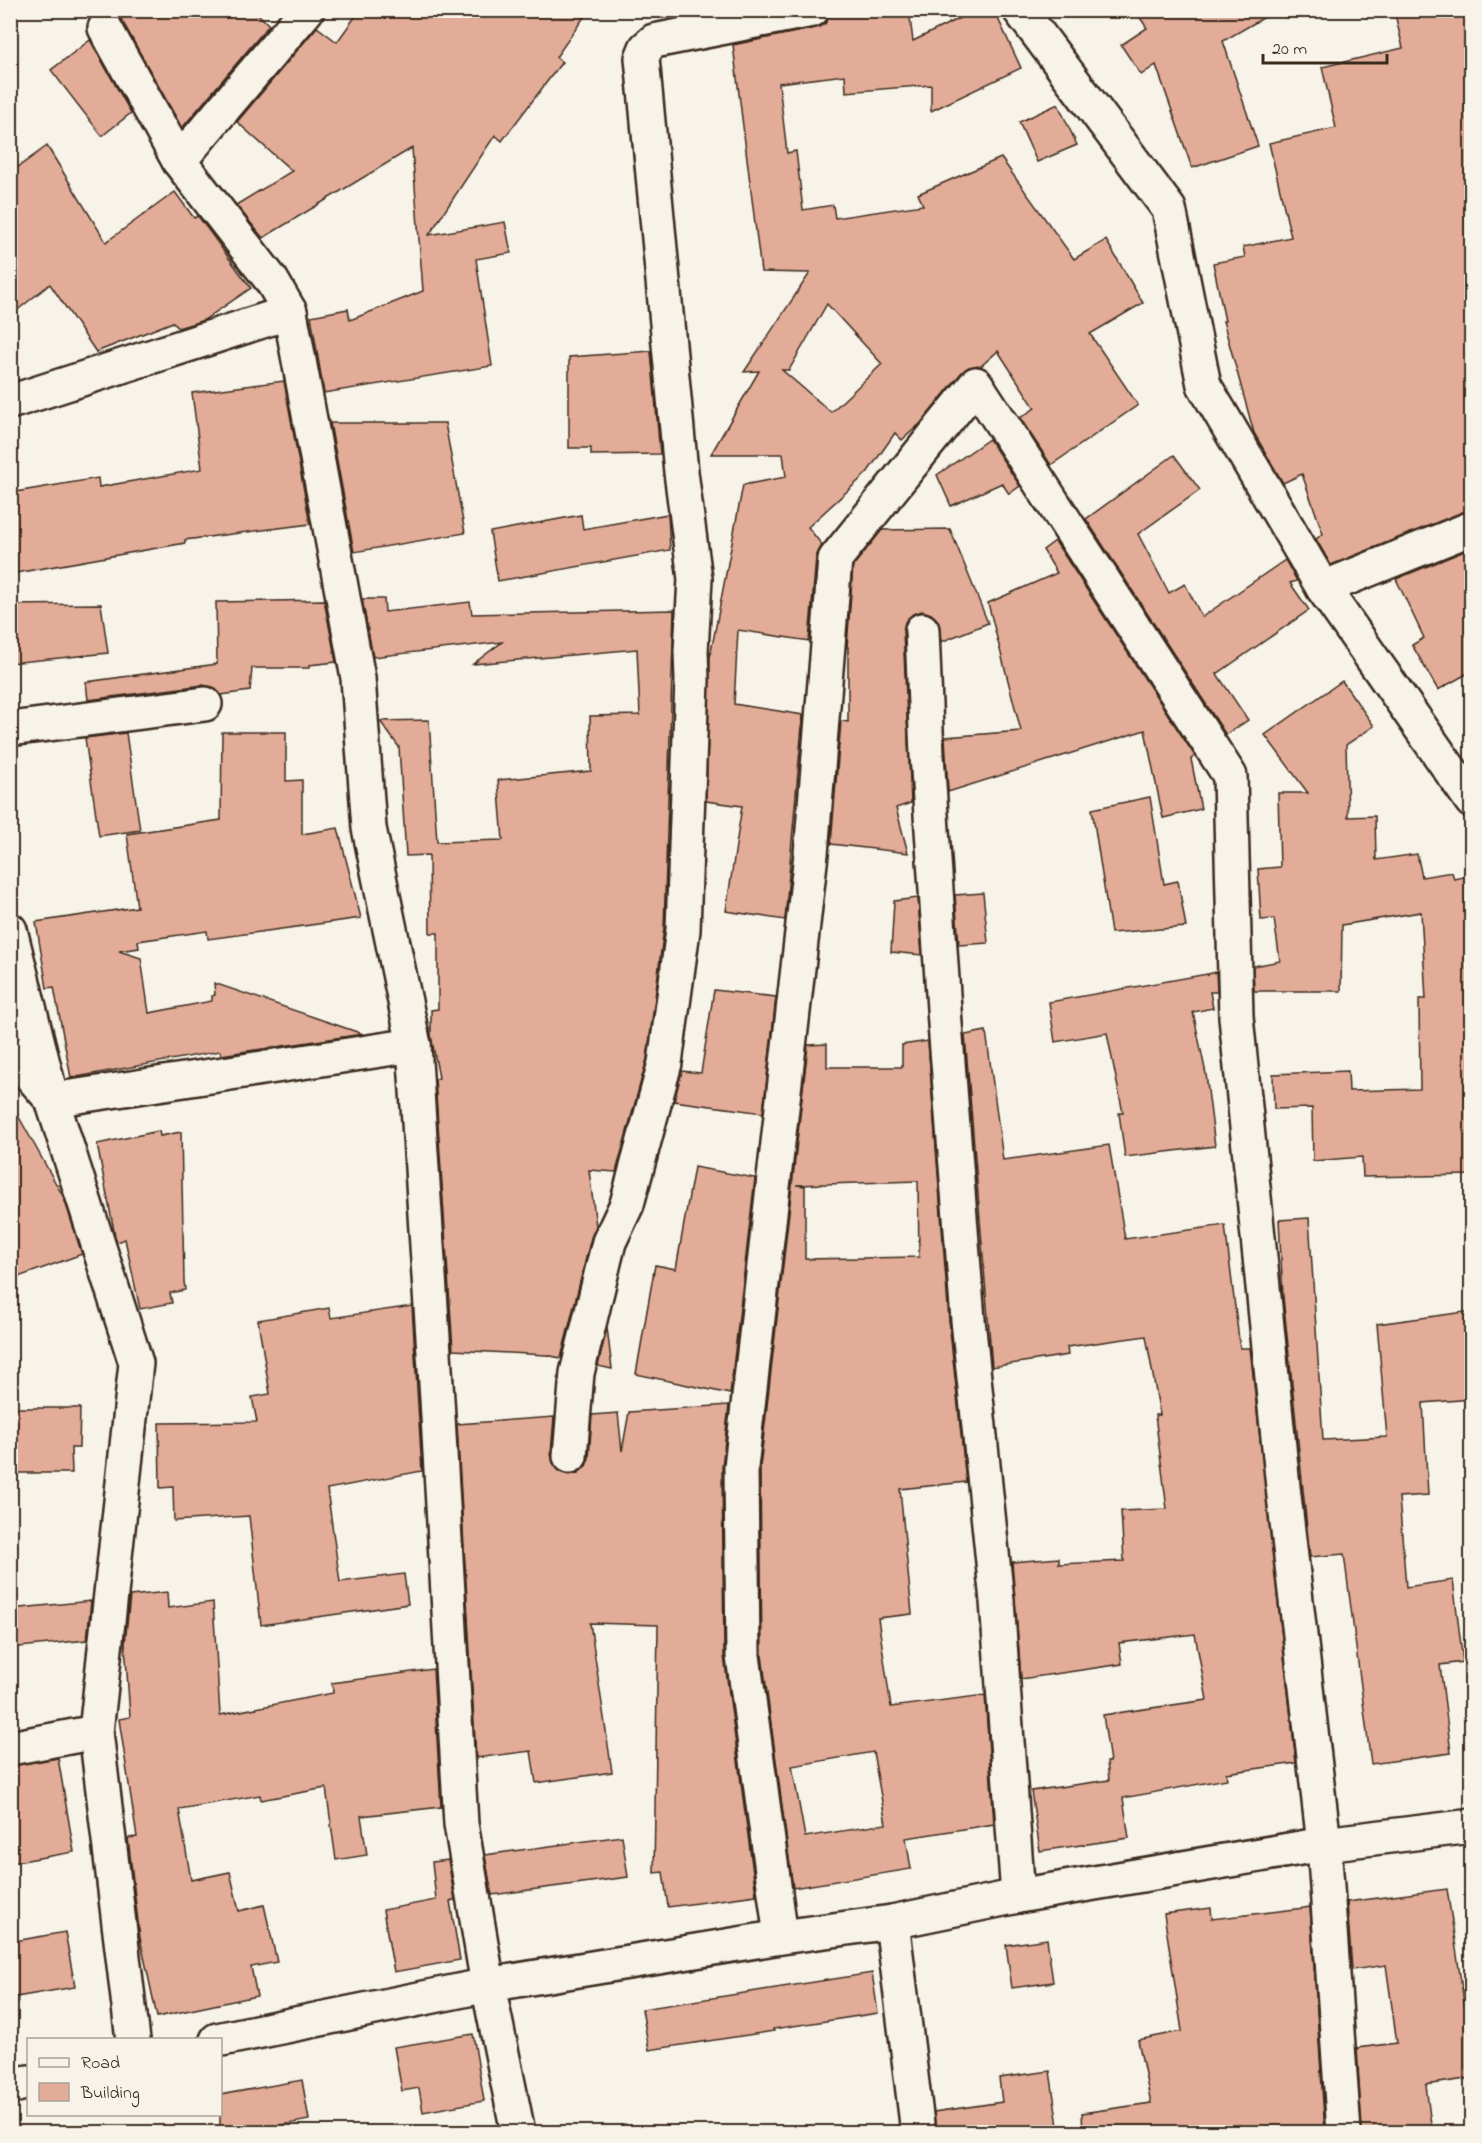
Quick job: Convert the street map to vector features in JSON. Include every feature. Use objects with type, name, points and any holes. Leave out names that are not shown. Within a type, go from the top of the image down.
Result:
[{"type":"street","points":[[179,161],[307,10]]},
{"type":"street","points":[[570,1456],[577,1373],[609,1242],[627,1204],[665,1063],[683,930],[695,579],[681,472],[642,58],[646,48],[654,41],[812,10]]},
{"type":"street","points":[[1020,10],[1169,209],[1204,385],[1323,588],[1472,801]]},
{"type":"street","points":[[105,28],[179,161],[272,281],[290,312],[358,678],[369,828],[414,1045],[461,1824],[488,1985],[518,2133]]},
{"type":"street","points":[[10,402],[290,312]]},
{"type":"street","points":[[781,1937],[743,1656],[741,1467],[811,854],[836,559],[976,384],[1230,777],[1236,1017],[1283,1487],[1324,1844],[1344,2133]]},
{"type":"street","points":[[1323,588],[1472,528]]},
{"type":"street","points":[[922,630],[927,755],[945,1024],[968,1320],[997,1601],[1018,1896]]},
{"type":"street","points":[[10,729],[205,704]]},
{"type":"street","points":[[10,930],[52,1100],[136,1363],[96,1732],[133,2038]]},
{"type":"street","points":[[52,1100],[414,1045]]},
{"type":"street","points":[[10,1052],[52,1100]]},
{"type":"street","points":[[10,1748],[96,1732]]},
{"type":"street","points":[[222,2039],[488,1985],[781,1937],[892,1922],[1018,1896],[1324,1844],[1472,1826]]},
{"type":"street","points":[[892,1922],[918,2133]]},
{"type":"street","points":[[10,2087],[27,2082]]},
{"type":"building","points":[[110,10],[254,10],[269,25],[182,128],[121,19]]},
{"type":"building","points":[[360,10],[589,10],[556,57],[562,62],[502,141],[495,135],[429,235],[505,222],[511,253],[476,259],[492,366],[324,393],[311,316],[348,309],[350,320],[423,291],[412,148],[263,238],[236,205],[292,171],[237,122],[317,27],[337,42]]},
{"type":"building","points":[[830,10],[909,10],[913,41],[976,10],[994,10],[1021,68],[931,111],[931,85],[846,92],[845,75],[779,83],[787,153],[796,151],[803,210],[833,205],[835,218],[923,205],[918,194],[1001,158],[1074,259],[1106,240],[1143,303],[1090,334],[1138,405],[1051,465],[1020,418],[1035,408],[998,351],[981,366],[969,367],[962,372],[921,423],[902,440],[895,433],[867,473],[808,527],[822,545],[816,557],[809,641],[738,630],[734,704],[803,715],[785,920],[726,911],[742,806],[706,801],[710,657],[743,485],[786,477],[783,454],[711,454],[759,371],[744,372],[810,273],[761,272],[733,45],[816,28],[825,24]],"holes":[[[827,304],[882,364],[831,412],[782,370],[789,370]]]},
{"type":"building","points":[[1135,10],[1277,10],[1223,41],[1258,146],[1192,168],[1156,65],[1141,75],[1121,45],[1147,28]]},
{"type":"building","points":[[1394,10],[1472,10],[1472,510],[1331,565],[1316,539],[1323,534],[1302,474],[1283,483],[1254,433],[1223,321],[1225,321],[1213,263],[1245,257],[1243,247],[1291,237],[1269,143],[1336,128],[1322,67],[1403,48]]},
{"type":"building","points":[[90,40],[131,113],[102,136],[51,70]]},
{"type":"building","points":[[1058,104],[1077,145],[1037,162],[1019,122]]},
{"type":"building","points":[[47,146],[106,242],[175,192],[194,218],[198,216],[251,288],[204,320],[178,328],[173,322],[96,352],[50,284],[10,316],[10,173]]},
{"type":"building","points":[[651,351],[660,454],[591,455],[591,448],[569,448],[569,357]]},
{"type":"building","points":[[284,381],[310,524],[185,540],[185,543],[10,574],[10,493],[98,478],[99,487],[202,469],[192,393]]},
{"type":"building","points":[[330,423],[445,423],[465,533],[354,552]]},
{"type":"building","points":[[989,439],[1020,486],[1009,494],[1002,483],[951,506],[937,475]]},
{"type":"building","points":[[1174,455],[1200,490],[1138,534],[1169,593],[1185,584],[1202,617],[1285,560],[1297,581],[1290,583],[1309,610],[1217,674],[1248,720],[1226,735],[1086,519]]},
{"type":"building","points":[[668,514],[670,550],[498,581],[490,532],[581,515],[583,529]]},
{"type":"building","points":[[950,529],[988,623],[941,642],[938,621],[931,614],[922,611],[913,614],[905,622],[903,631],[911,803],[896,808],[908,853],[831,844],[841,721],[848,722],[847,647],[853,566],[882,530]]},
{"type":"building","points":[[1055,541],[1195,756],[1191,759],[1201,809],[1163,818],[1145,730],[948,792],[945,737],[1021,731],[988,603],[1057,573],[1043,550]]},
{"type":"building","points":[[1472,548],[1472,671],[1438,690],[1412,645],[1424,638],[1396,579]]},
{"type":"building","points":[[362,599],[384,599],[385,612],[470,602],[472,614],[674,610],[664,928],[647,1059],[616,1172],[589,1170],[596,1226],[561,1358],[546,1355],[453,1350],[435,1079],[439,1078],[431,1035],[431,1010],[438,1009],[438,933],[430,933],[429,855],[406,856],[399,747],[380,721],[429,720],[437,842],[503,840],[498,780],[591,771],[590,716],[640,715],[637,649],[473,664],[502,642],[373,657]]},
{"type":"building","points":[[324,600],[336,662],[309,665],[309,668],[252,668],[250,691],[221,695],[213,687],[203,685],[88,700],[86,682],[217,664],[216,602]]},
{"type":"building","points":[[101,604],[108,653],[10,663],[10,605]]},
{"type":"building","points":[[1342,681],[1374,726],[1346,745],[1348,817],[1375,816],[1376,860],[1417,854],[1422,877],[1452,872],[1454,879],[1472,875],[1472,1175],[1363,1177],[1362,1157],[1313,1161],[1312,1108],[1274,1109],[1273,1074],[1348,1071],[1349,1091],[1420,1089],[1419,999],[1426,999],[1421,912],[1342,925],[1341,991],[1254,991],[1253,966],[1280,961],[1274,919],[1261,920],[1258,869],[1280,867],[1278,793],[1308,793],[1265,735]]},
{"type":"building","points":[[222,732],[286,732],[286,781],[302,780],[302,834],[338,828],[361,918],[208,939],[207,931],[138,941],[139,948],[119,951],[141,958],[149,1013],[212,1001],[212,996],[215,995],[214,983],[363,1034],[221,1055],[220,1051],[71,1078],[54,987],[47,988],[36,922],[137,907],[127,834],[221,820]]},
{"type":"building","points":[[126,733],[140,830],[99,836],[85,738]]},
{"type":"building","points":[[1150,797],[1164,884],[1178,881],[1186,927],[1111,933],[1092,809]]},
{"type":"building","points":[[983,893],[988,943],[959,945],[955,895]]},
{"type":"building","points":[[918,898],[922,955],[891,952],[894,901]]},
{"type":"building","points":[[1216,972],[1217,992],[1210,992],[1213,1008],[1193,1012],[1206,1074],[1215,1146],[1125,1157],[1119,1113],[1123,1113],[1107,1033],[1055,1042],[1049,1002],[1207,974],[1208,976]]},
{"type":"building","points":[[714,990],[776,997],[763,1113],[674,1101],[682,1071],[701,1073]]},
{"type":"building","points":[[986,1031],[1003,1160],[1109,1145],[1125,1239],[1225,1225],[1240,1348],[1250,1348],[1296,1763],[1226,1773],[1227,1779],[1123,1798],[1129,1838],[1040,1851],[1031,1791],[1109,1780],[1107,1762],[1110,1762],[1103,1715],[1207,1700],[1195,1634],[1119,1643],[1122,1664],[1021,1679],[1012,1562],[1059,1558],[1059,1564],[1124,1561],[1121,1511],[1167,1509],[1155,1415],[1160,1415],[1146,1336],[1067,1347],[1068,1355],[992,1367],[965,1035]]},
{"type":"building","points":[[928,1041],[949,1321],[966,1482],[900,1489],[912,1614],[878,1618],[891,1707],[985,1695],[994,1824],[906,1838],[911,1869],[793,1888],[762,1655],[760,1468],[808,1045],[827,1044],[827,1067],[902,1067],[902,1045]],"holes":[[[918,1181],[919,1257],[805,1259],[805,1186],[796,1185]],[[873,1752],[886,1824],[805,1837],[792,1766]]]},
{"type":"building","points":[[10,1101],[64,1198],[82,1254],[10,1280]]},
{"type":"building","points":[[159,1131],[160,1136],[181,1132],[185,1290],[170,1293],[172,1303],[140,1309],[125,1239],[117,1242],[115,1236],[97,1144]]},
{"type":"building","points":[[694,1167],[755,1178],[730,1394],[636,1374],[655,1265],[676,1269]]},
{"type":"building","points":[[1309,1218],[1323,1440],[1387,1437],[1377,1324],[1472,1311],[1472,1399],[1423,1403],[1428,1495],[1399,1497],[1406,1587],[1453,1580],[1463,1662],[1440,1665],[1451,1753],[1371,1764],[1344,1554],[1310,1557],[1283,1297],[1279,1220]]},
{"type":"building","points":[[412,1306],[422,1471],[327,1489],[340,1582],[404,1574],[408,1604],[261,1625],[249,1516],[174,1521],[173,1487],[160,1488],[159,1423],[257,1422],[252,1397],[270,1394],[258,1320],[329,1308],[331,1318]]},
{"type":"building","points":[[607,1327],[612,1369],[598,1366]]},
{"type":"building","points":[[729,1405],[722,1467],[724,1656],[756,1895],[668,1907],[663,1872],[654,1873],[658,1625],[590,1623],[612,1772],[536,1783],[531,1751],[476,1758],[457,1424],[554,1417],[551,1454],[553,1463],[560,1472],[569,1475],[578,1473],[586,1466],[589,1458],[592,1415],[618,1413],[622,1451],[629,1412]]},
{"type":"building","points":[[10,1408],[80,1408],[79,1448],[71,1448],[72,1473],[10,1473]]},
{"type":"building","points":[[167,1592],[168,1608],[213,1602],[220,1715],[333,1693],[332,1683],[433,1669],[441,1807],[361,1816],[367,1855],[336,1860],[326,1788],[261,1800],[260,1795],[179,1809],[191,1880],[230,1872],[239,1911],[264,1905],[277,1962],[251,1967],[257,1996],[157,2017],[140,1938],[128,1838],[137,1837],[119,1719],[130,1717],[125,1643],[130,1596]]},
{"type":"building","points":[[91,1601],[87,1640],[10,1648],[10,1609]]},
{"type":"building","points":[[58,1758],[74,1852],[10,1863],[10,1766]]},
{"type":"building","points":[[622,1836],[628,1877],[492,1895],[485,1855]]},
{"type":"building","points":[[448,1860],[455,1900],[450,1901],[460,1960],[394,1972],[383,1910],[436,1900],[432,1862]]},
{"type":"building","points":[[1447,1889],[1465,2008],[1472,2008],[1472,2078],[1426,2085],[1432,2133],[1362,2133],[1357,2048],[1397,2043],[1386,1965],[1352,1970],[1347,1902]]},
{"type":"building","points":[[1310,1907],[1325,2133],[1083,2133],[1082,2113],[1151,2103],[1138,2040],[1182,2031],[1164,1914],[1211,1908],[1212,1919]]},
{"type":"building","points":[[65,1932],[75,1987],[10,1998],[10,1942]]},
{"type":"building","points":[[1047,1939],[1053,1982],[1012,1988],[1006,1945]]},
{"type":"building","points":[[872,1973],[878,2013],[649,2050],[642,2009]]},
{"type":"building","points":[[473,2034],[484,2101],[423,2112],[419,2088],[402,2091],[394,2047]]},
{"type":"building","points":[[1050,2071],[1059,2133],[936,2133],[934,2112],[1002,2102],[999,2078]]},
{"type":"building","points":[[302,2080],[309,2120],[240,2133],[220,2133],[222,2095]]}]
